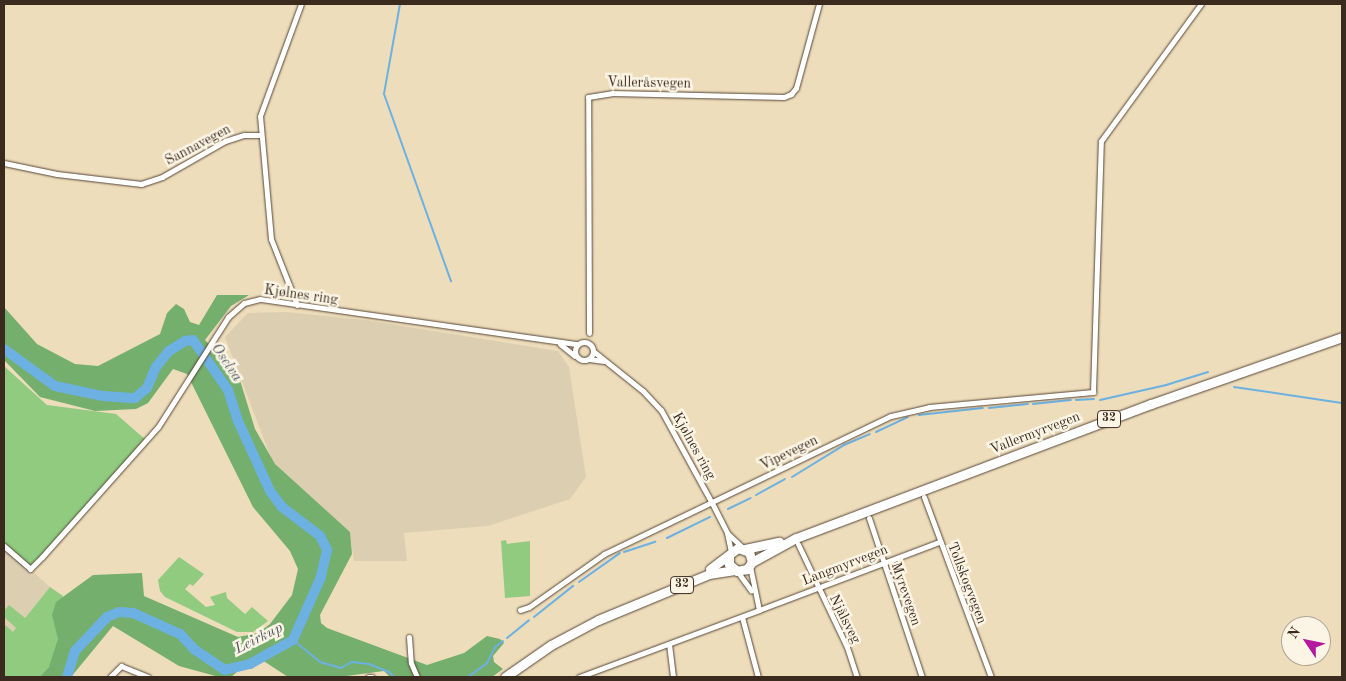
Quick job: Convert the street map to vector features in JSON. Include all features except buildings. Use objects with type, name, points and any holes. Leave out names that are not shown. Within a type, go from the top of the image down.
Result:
[{"type":"main road","name":"Vallermyrvegen","points":[[751,564],[797,541],[1160,400],[1342,337]]},
{"type":"main road","name":"Vallermyrvegen","points":[[744,548],[797,541]]},
{"type":"main road","name":"32","points":[[505,677],[569,636],[631,605],[714,568],[730,554],[744,548]]},
{"type":"main road","points":[[744,548],[751,554],[751,564]]},
{"type":"main road","points":[[730,554],[729,564],[736,570]]},
{"type":"main road","name":"32","points":[[631,605],[716,572],[744,570],[751,564]]},
{"type":"main road","name":"32","points":[[512,677],[569,636]]},
{"type":"street","points":[[297,305],[271,239],[261,135],[262,105],[301,4]]},
{"type":"street","name":"Valleråsvegen","points":[[589,333],[588,97],[612,93],[784,97],[791,94],[796,88],[819,4]]},
{"type":"street","name":"Vipevegen","points":[[520,610],[529,608],[604,554],[882,420],[907,411],[1093,392],[1101,141],[1201,4]]},
{"type":"street","name":"Sannavegen","points":[[4,163],[57,174],[141,184],[162,177],[225,141],[244,134],[261,135]]},
{"type":"street","name":"Kjølnes ring","points":[[4,546],[30,569],[42,557],[158,427],[228,317],[244,303],[260,300],[560,344],[577,344]]},
{"type":"street","points":[[560,344],[574,356],[581,360],[589,359],[593,351],[588,343],[577,344],[574,356]]},
{"type":"street","name":"Kjølnes ring","points":[[593,351],[604,362],[643,391],[661,410],[727,532],[744,548]]},
{"type":"street","name":"Kjølnes ring","points":[[589,359],[604,362]]},
{"type":"street","name":"Tollskogvegen","points":[[924,497],[939,542],[991,677]]},
{"type":"street","name":"Myrevegen","points":[[869,518],[922,677]]},
{"type":"street","name":"Kjølnes ring","points":[[727,532],[730,554]]},
{"type":"street","name":"Njålsveg","points":[[797,541],[816,588],[847,647],[857,677]]},
{"type":"street","name":"Langmyrvegen","points":[[579,677],[939,542]]},
{"type":"street","points":[[751,564],[753,592],[759,610]]},
{"type":"street","points":[[736,570],[753,592]]},
{"type":"street","points":[[742,616],[758,677]]},
{"type":"street","points":[[409,637],[411,663],[417,677]]},
{"type":"street","points":[[669,644],[673,677]]},
{"type":"street","points":[[110,677],[121,666],[148,677]]},
{"type":"shaded area","points":[[287,312],[365,320],[558,351],[569,367],[586,477],[570,499],[488,526],[404,533],[407,561],[354,561],[350,535],[276,471],[225,337],[248,313]]},
{"type":"shaded area","points":[[4,546],[50,587],[4,643]]},
{"type":"green space","points":[[217,295],[249,295],[231,306],[205,340],[239,377],[255,429],[275,464],[350,532],[352,554],[320,615],[321,623],[327,628],[427,665],[464,653],[487,636],[500,639],[504,643],[493,656],[494,662],[503,669],[492,677],[390,677],[384,671],[339,677],[288,677],[256,656],[231,677],[219,677],[179,666],[113,626],[71,677],[40,677],[49,667],[58,639],[52,615],[56,602],[93,575],[142,573],[144,596],[238,637],[258,633],[270,624],[292,595],[298,569],[290,551],[253,507],[187,374],[173,369],[148,403],[136,409],[95,411],[40,397],[4,360],[4,307],[37,344],[75,364],[98,366],[160,334],[167,313],[176,304],[184,309],[190,322],[199,325]]},
{"type":"green space","points":[[4,366],[47,405],[116,414],[146,440],[30,569],[4,546]]},
{"type":"green space","points":[[506,540],[507,544],[530,541],[530,596],[505,598],[501,541]]},
{"type":"green space","points":[[179,557],[204,574],[193,586],[190,584],[185,589],[206,607],[215,605],[210,597],[226,592],[227,598],[245,614],[252,607],[268,621],[253,632],[237,632],[165,597],[160,591],[158,580]]},
{"type":"green space","points":[[50,587],[63,596],[61,601],[74,631],[42,677],[4,677],[4,624],[13,632],[16,628],[4,617],[4,611],[9,605],[25,618]]},
{"type":"waterway","points":[[400,4],[384,94],[451,281]]},
{"type":"waterway","name":"Oselva","points":[[4,349],[55,386],[103,396],[135,398],[147,388],[156,367],[169,351],[185,341],[193,340],[228,390],[238,421],[270,491],[282,507],[320,536],[327,550],[321,577],[293,640],[250,664],[225,670],[195,650],[180,634],[133,613],[119,612],[107,617],[75,651],[67,677]]},
{"type":"waterway","points":[[1100,400],[1166,385],[1208,372]]},
{"type":"waterway","points":[[1234,387],[1342,403]]},
{"type":"waterway","points":[[1076,400],[1094,399]]},
{"type":"waterway","points":[[1033,404],[1071,400]]},
{"type":"waterway","points":[[989,408],[1028,404]]},
{"type":"waterway","points":[[919,415],[983,408]]},
{"type":"waterway","points":[[876,432],[908,417]]},
{"type":"waterway","points":[[792,477],[844,445],[870,434]]},
{"type":"waterway","points":[[756,495],[785,479]]},
{"type":"waterway","points":[[728,509],[751,498]]},
{"type":"waterway","points":[[667,538],[710,517]]},
{"type":"waterway","points":[[624,552],[655,542]]},
{"type":"waterway","points":[[579,582],[620,553]]},
{"type":"waterway","points":[[534,617],[573,586]]},
{"type":"waterway","points":[[507,638],[529,620]]},
{"type":"waterway","points":[[293,640],[320,662],[341,668],[352,662],[369,664],[389,672],[394,677]]},
{"type":"waterway","points":[[468,677],[487,663],[495,647],[503,641]]},
{"type":"water label","name":"Leirkup","points":[[259,639]]}]
